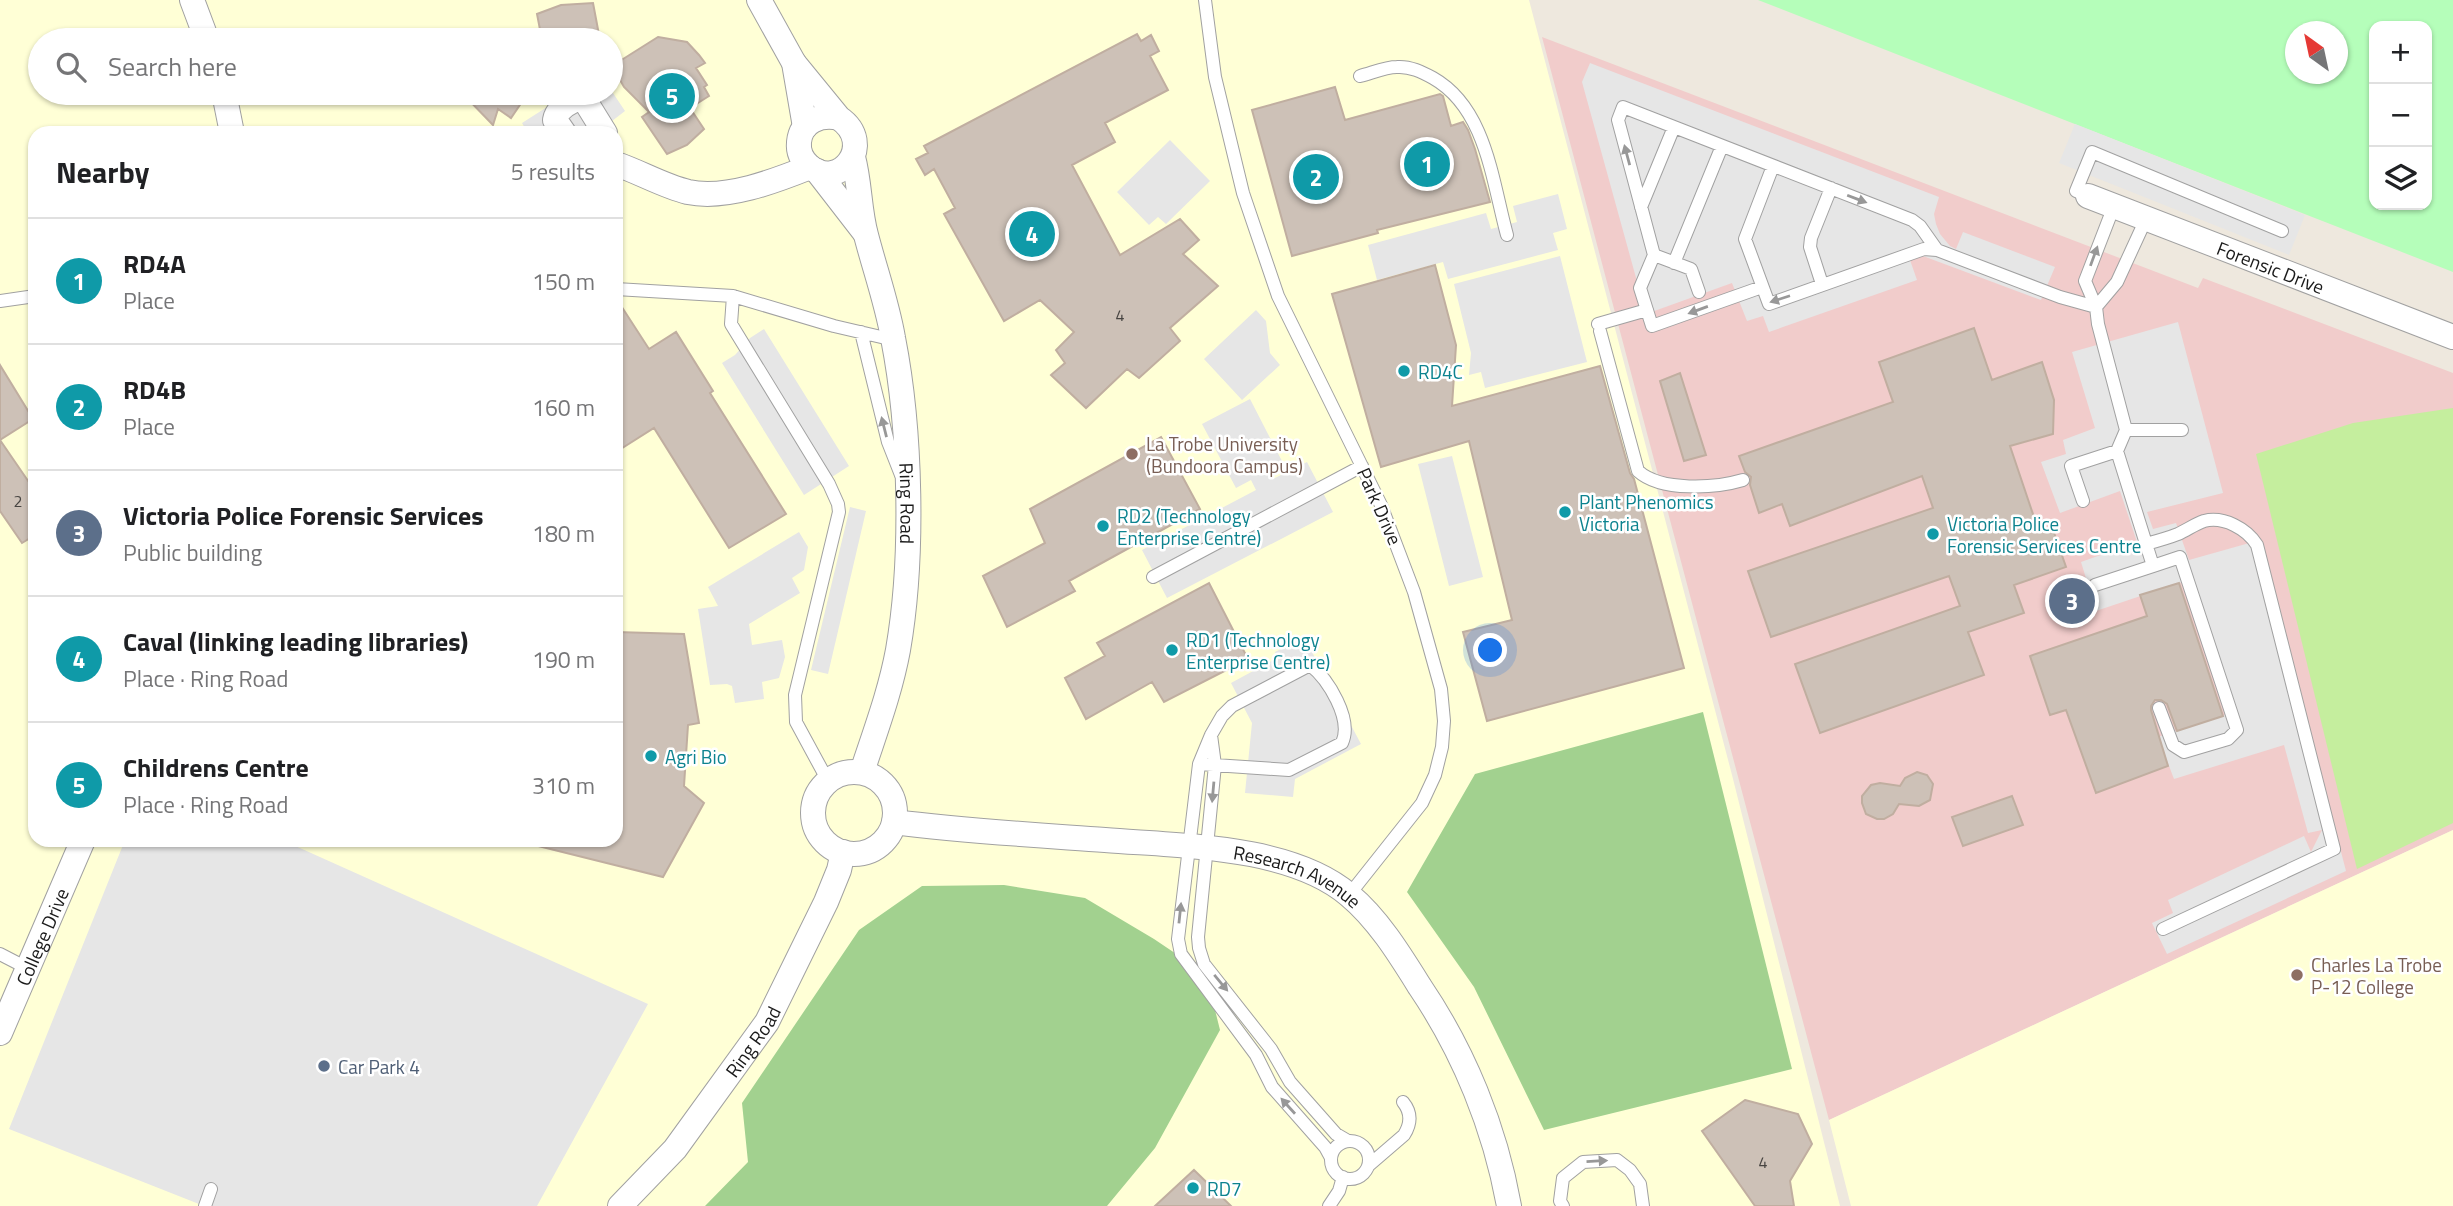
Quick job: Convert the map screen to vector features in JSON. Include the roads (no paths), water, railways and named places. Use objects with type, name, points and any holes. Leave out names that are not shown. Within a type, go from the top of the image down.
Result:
[{"type":"street","points":[[192,0],[202,28]]},
{"type":"street","points":[[623,166],[687,192],[719,194],[814,169],[834,173],[853,157],[855,139],[852,131],[794,63],[759,0]]},
{"type":"street","points":[[794,63],[802,133],[800,155],[814,169]]},
{"type":"street","points":[[226,105],[231,126]]},
{"type":"street","points":[[559,126],[555,120],[556,114],[567,105]]},
{"type":"street","points":[[588,105],[601,126]]},
{"type":"street","points":[[748,187],[773,166],[820,117],[839,118]]},
{"type":"street","name":"Ring Road","points":[[853,157],[858,174],[865,234],[881,284],[894,340],[904,426],[907,491],[904,595],[898,649],[887,700],[862,772]]},
{"type":"street","name":"Ring Road","points":[[814,169],[865,234]]},
{"type":"street","name":"Forensic Drive","points":[[2088,196],[2453,337]]},
{"type":"street","points":[[862,772],[884,785],[892,796],[895,809],[889,834],[880,844],[869,851],[856,854],[843,852],[822,839],[813,815],[814,803],[819,791],[828,781],[838,775],[862,772]]},
{"type":"street","name":"Research Avenue","points":[[894,822],[937,828],[1199,848],[1283,860],[1331,883],[1349,895],[1398,952],[1455,1043],[1485,1115],[1508,1206]]},
{"type":"street","name":"College Drive","points":[[0,1033],[80,847]]},
{"type":"street","name":"Ring Road","points":[[620,1206],[676,1149],[767,1022],[826,902],[843,852]]},
{"type":"lane","name":"Park Drive","points":[[1205,0],[1215,77],[1243,193],[1278,296],[1381,505],[1411,583],[1441,689],[1444,721],[1442,747],[1435,775],[1422,803],[1349,895]]},
{"type":"lane","points":[[1360,76],[1398,66],[1412,68],[1455,92],[1476,124],[1507,235]]},
{"type":"lane","points":[[1762,287],[1652,326],[1640,288],[1654,255],[1618,120],[1623,107],[1912,220],[1920,226],[1937,250]]},
{"type":"lane","points":[[1641,207],[1674,127]]},
{"type":"lane","points":[[1674,263],[1721,146]]},
{"type":"lane","points":[[2088,196],[2076,191],[2092,152],[2282,231]]},
{"type":"lane","points":[[1773,166],[1745,239],[1769,304],[1924,249],[1937,250],[2060,297],[2096,307]]},
{"type":"lane","points":[[1822,284],[1810,247],[1831,188]]},
{"type":"lane","points":[[2114,206],[2085,281],[2096,307],[2126,430],[2117,451],[2153,566]]},
{"type":"lane","points":[[2096,307],[2117,282],[2146,219]]},
{"type":"lane","points":[[1654,255],[1691,269],[1699,292]]},
{"type":"lane","points":[[623,289],[733,296],[894,340]]},
{"type":"lane","points":[[733,296],[731,324],[829,484],[838,504],[839,512],[795,695],[796,722],[828,781]]},
{"type":"lane","points":[[0,301],[28,297]]},
{"type":"lane","points":[[1647,310],[1599,328],[1638,471],[1663,483],[1722,486],[1744,480]]},
{"type":"lane","points":[[861,332],[888,442],[907,491]]},
{"type":"lane","points":[[2126,430],[2182,430]]},
{"type":"lane","points":[[2082,501],[2071,466],[2117,451]]},
{"type":"lane","points":[[1153,577],[1362,466]]},
{"type":"lane","points":[[2146,544],[2212,520],[2246,531],[2258,545],[2334,849],[2163,929]]},
{"type":"lane","points":[[2095,585],[2180,558],[2237,730],[2228,739],[2184,752],[2173,745],[2159,708]]},
{"type":"lane","points":[[1199,764],[1289,770],[1298,767],[1342,743],[1345,737],[1342,713],[1333,693],[1310,665],[1232,706],[1222,716],[1211,735],[1199,764],[1198,937],[1205,964],[1271,1049],[1290,1082],[1336,1134],[1365,1148],[1368,1166]]},
{"type":"lane","points":[[1211,735],[1215,765],[1199,848],[1180,910],[1178,947],[1256,1055],[1272,1087],[1325,1147],[1334,1170],[1343,1178],[1360,1176],[1404,1135],[1408,1129],[1410,1115],[1403,1102]]},
{"type":"lane","points":[[0,954],[27,968]]},
{"type":"lane","points":[[1331,1158],[1336,1147],[1348,1141]]},
{"type":"lane","points":[[1563,1206],[1560,1201],[1563,1178],[1583,1162],[1617,1160],[1630,1170],[1640,1184],[1643,1206]]},
{"type":"lane","points":[[1329,1206],[1339,1191],[1343,1178]]},
{"type":"lane","points":[[205,1206],[211,1189]]},
{"type":"place","name":"Childrens Centre","points":[[672,96]]},
{"type":"place","name":"RD4A","points":[[1427,164]]},
{"type":"place","name":"RD4B","points":[[1316,177]]},
{"type":"place","name":"Caval (linking leading libraries)","points":[[1032,234]]},
{"type":"place","name":"RD4C","points":[[1404,371]]},
{"type":"place","name":"La Trobe University (Bundoora Campus)","points":[[1132,454]]},
{"type":"place","name":"Plant Phenomics Victoria","points":[[1565,512]]},
{"type":"place","name":"RD2 (Technology Enterprise Centre)","points":[[1103,526]]},
{"type":"place","name":"Victoria Police Forensic Services Centre","points":[[1933,534]]},
{"type":"place","name":"Victoria Police Forensic Services","points":[[2072,601]]},
{"type":"place","name":"RD1 (Technology Enterprise Centre)","points":[[1172,650]]},
{"type":"place","name":"Agri Bio","points":[[651,756]]},
{"type":"place","name":"Charles La Trobe P-12 College","points":[[2297,975]]},
{"type":"place","name":"Car Park 4","points":[[324,1066]]},
{"type":"place","name":"RD7","points":[[1193,1188]]}]
